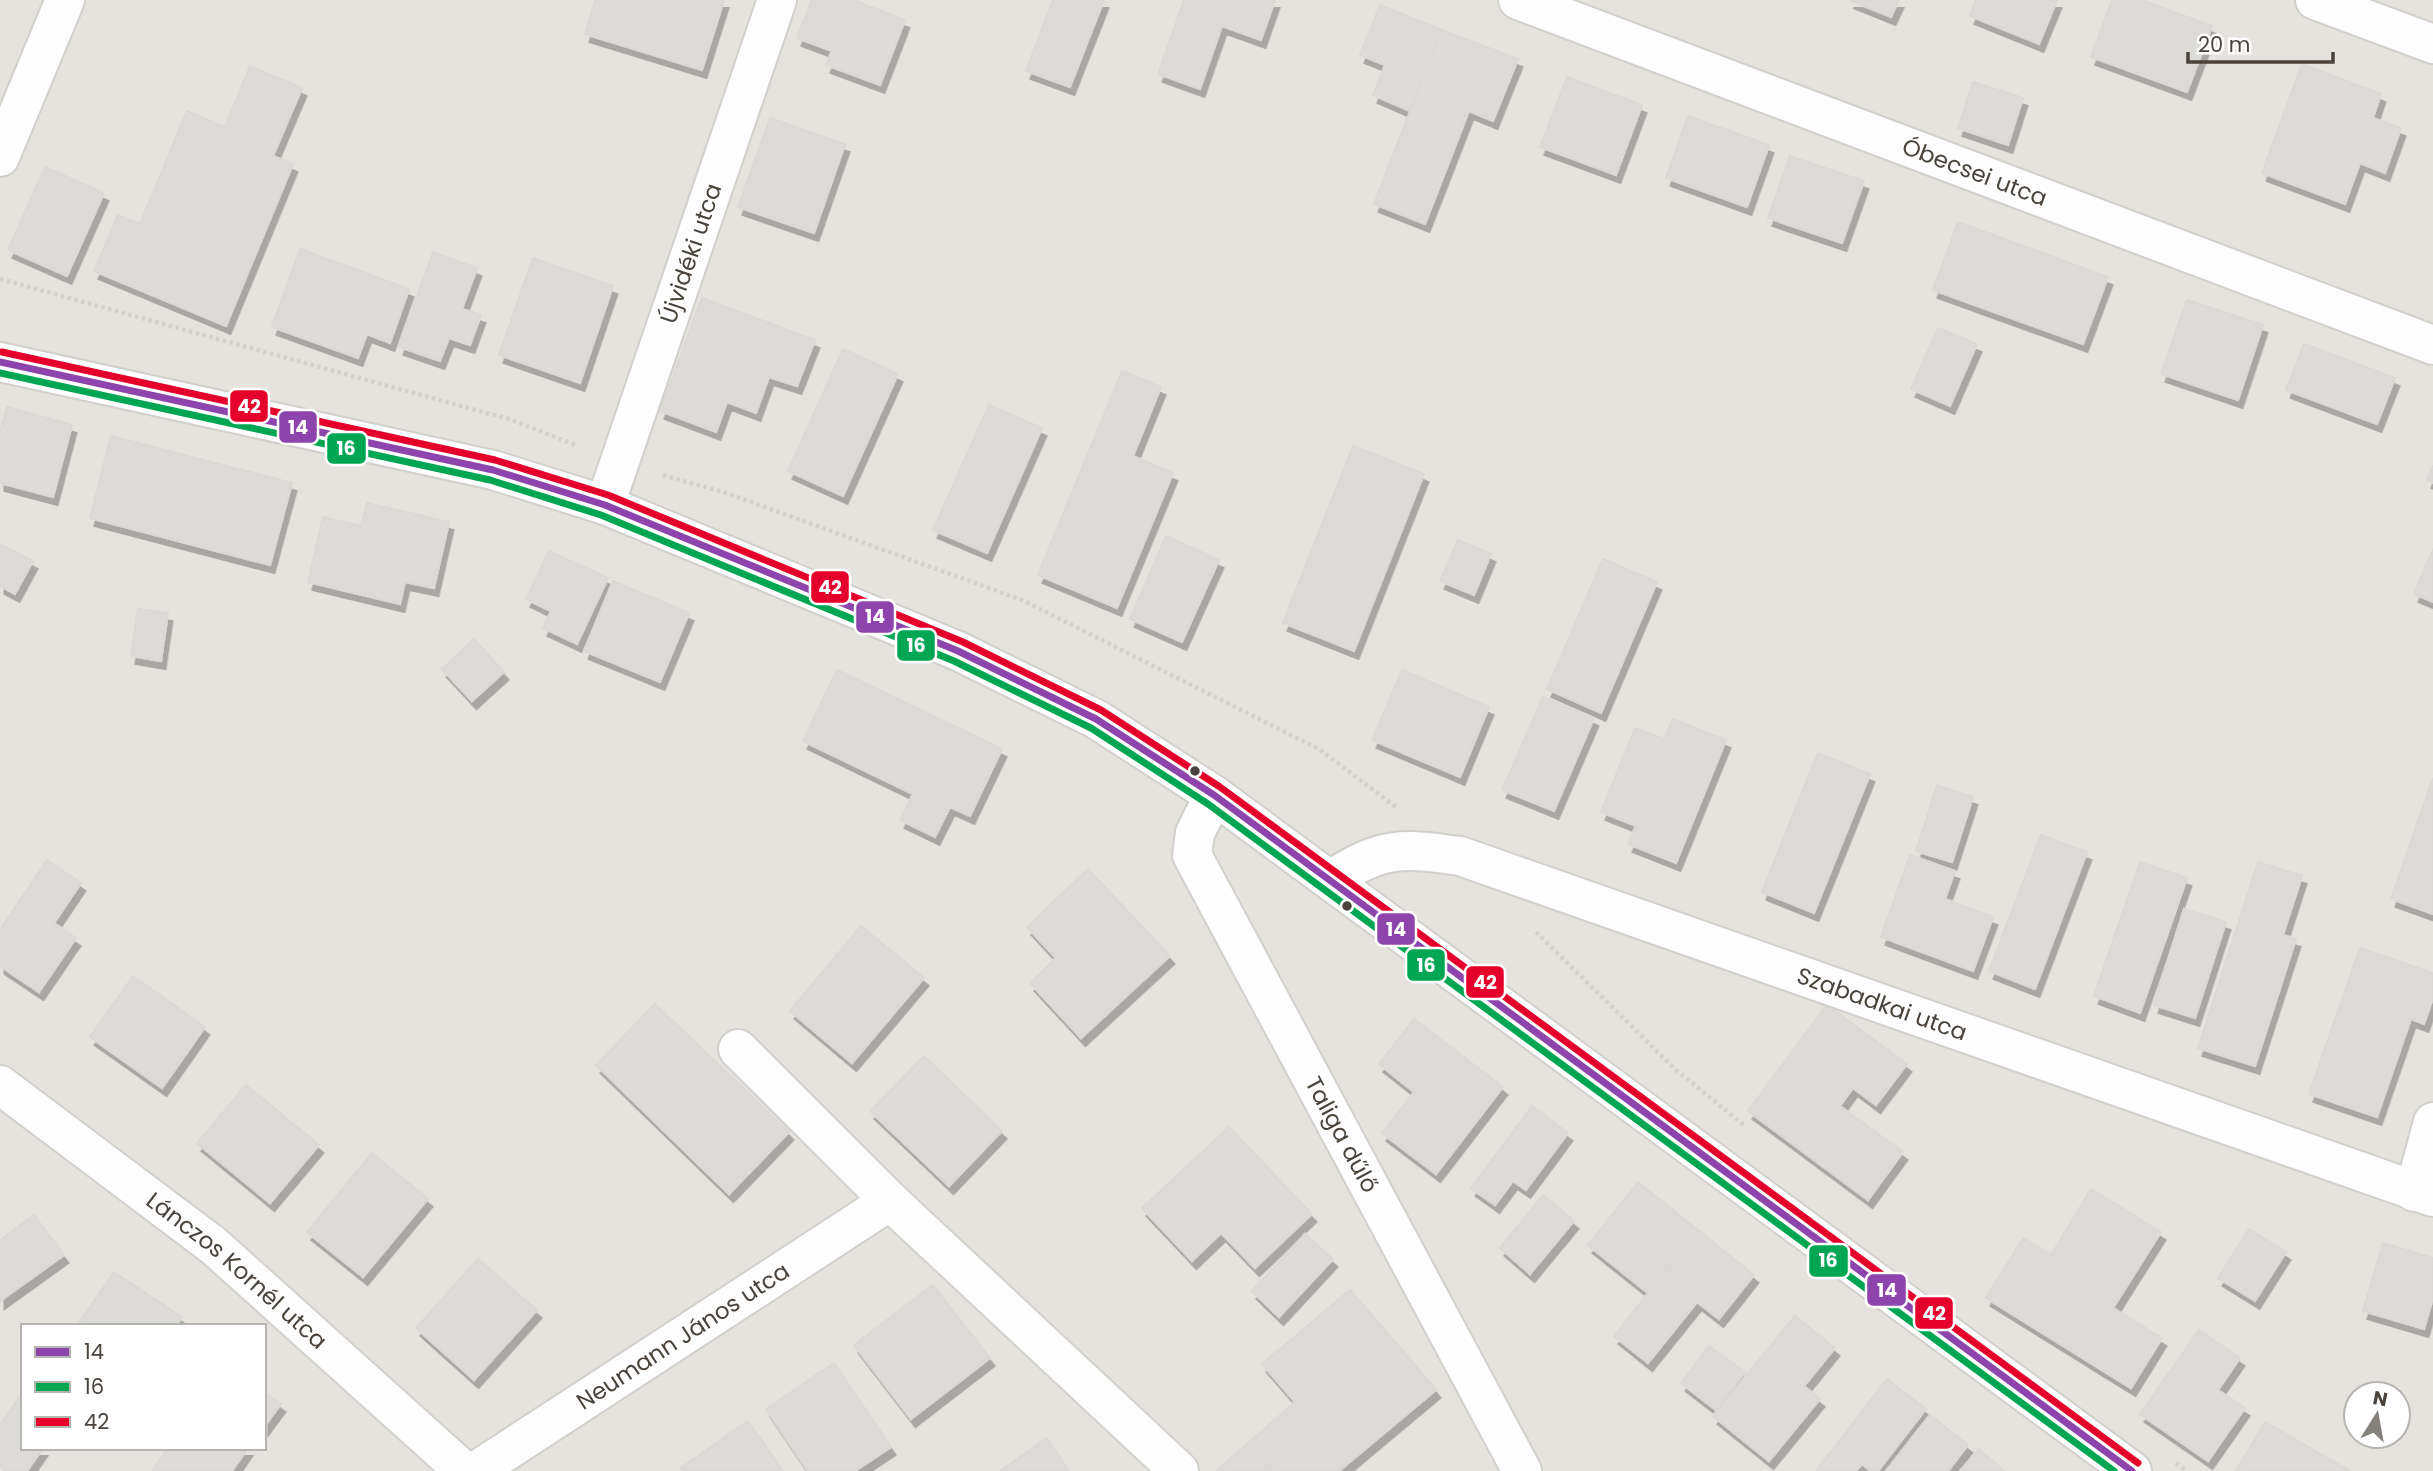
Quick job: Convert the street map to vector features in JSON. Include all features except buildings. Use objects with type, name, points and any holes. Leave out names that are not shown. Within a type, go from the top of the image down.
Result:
[{"type":"street","points":[[0,157],[65,0]]},
{"type":"street","name":"Újvidéki utca","points":[[605,505],[777,0]]},
{"type":"street","name":"Óbecsei utca","points":[[1518,0],[2433,345]]},
{"type":"street","points":[[2315,0],[2433,44]]},
{"type":"street","points":[[0,362],[493,470],[605,505],[958,651],[1096,719],[1214,795],[2132,1471]]},
{"type":"street","name":"Taliga dűlő","points":[[1214,795],[1195,833],[1192,855],[1522,1471]]},
{"type":"street","name":"Szabadkai utca","points":[[1331,880],[1356,863],[1406,849],[1460,856],[2424,1195]]},
{"type":"street","points":[[738,1049],[890,1201],[1179,1471]]},
{"type":"street","name":"Lánczos Kornél utca","points":[[0,1085],[214,1246],[464,1471]]},
{"type":"street","points":[[2424,1195],[2433,1122]]},
{"type":"street","name":"Neumann János utca","points":[[476,1471],[890,1201]]},
{"type":"shaded area","points":[[0,0],[2433,0],[2433,1471],[0,1471]]},
{"type":"transit line","name":"42","points":[[2,352],[495,460],[608,495],[963,642],[1101,710],[1220,787],[2138,1463]]},
{"type":"transit line","name":"14","points":[[0,362],[493,470],[605,505],[958,651],[1096,719],[1214,795],[2132,1471]]},
{"type":"transit line","name":"16","points":[[0,373],[490,480],[601,515],[954,661],[1091,728],[1208,804],[2114,1471]]}]
